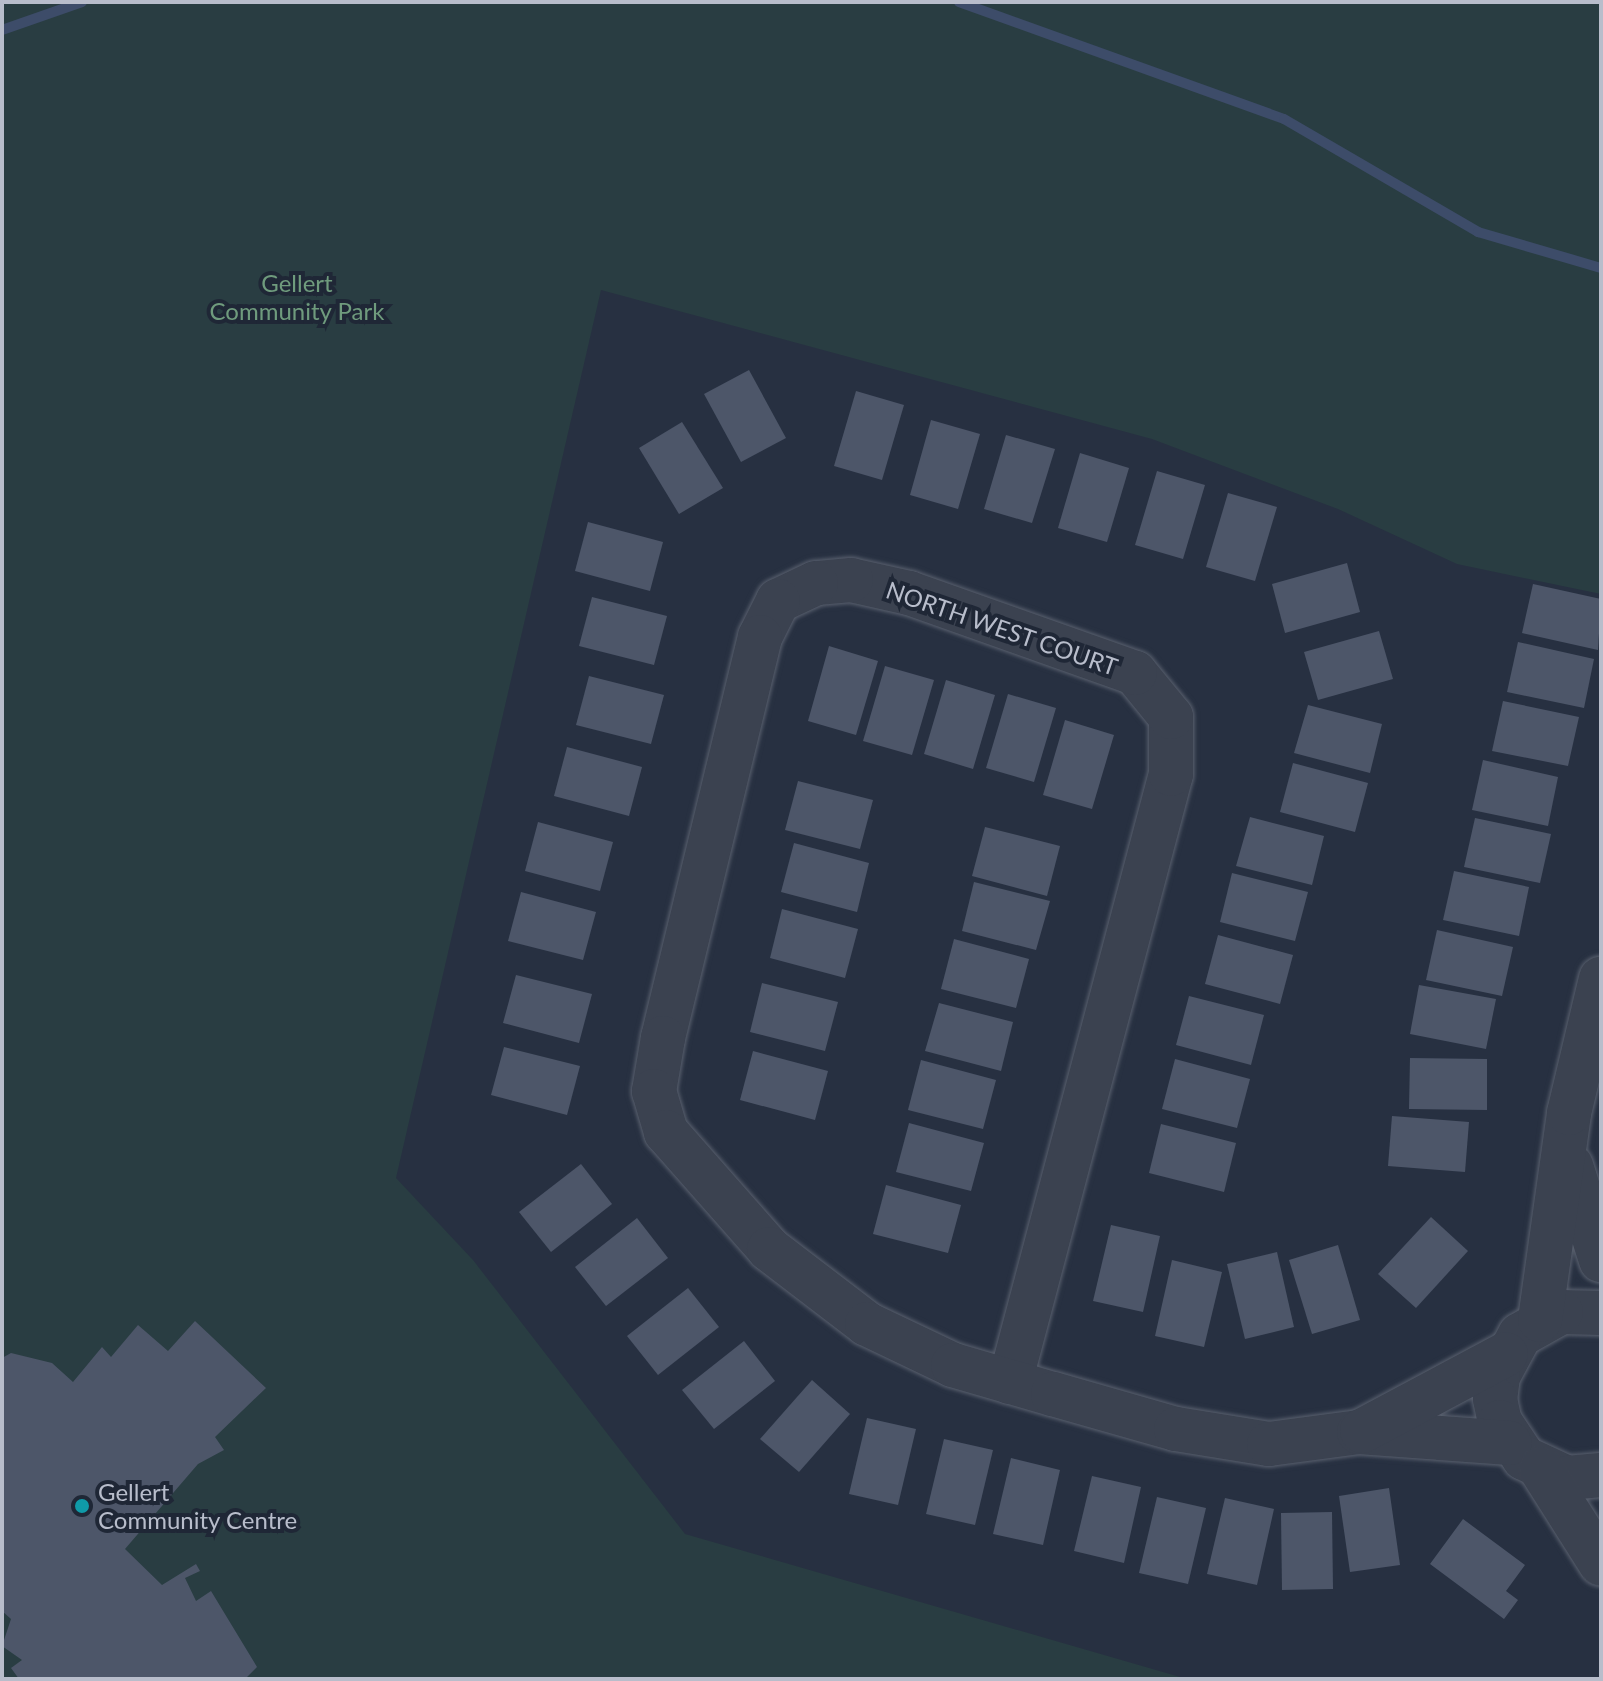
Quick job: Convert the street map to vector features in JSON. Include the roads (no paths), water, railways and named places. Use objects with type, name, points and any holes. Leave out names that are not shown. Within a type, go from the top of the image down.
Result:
[{"type":"street","name":"NORTH WEST COURT","points":[[1010,1382],[1171,774],[1171,717],[1135,673],[909,593],[851,580],[816,583],[778,601],[760,637],[663,1038],[655,1112],[699,1172],[805,1278],[867,1324],[953,1365],[1010,1382],[1176,1429],[1269,1444],[1359,1432],[1526,1456],[1567,1478],[1601,1475]]},
{"type":"street","points":[[1601,979],[1565,1148],[1540,1320],[1506,1354],[1495,1399],[1526,1456],[1601,1564]]},
{"type":"street","points":[[1565,1148],[1601,1260]]},
{"type":"street","points":[[1540,1320],[1601,1313]]},
{"type":"street","name":"NORTH WEST COURT","points":[[1359,1432],[1506,1354]]},
{"type":"waterway","points":[[2,30],[82,2]]},
{"type":"waterway","points":[[959,2],[1284,119],[1478,232],[1601,268]]},
{"type":"place","name":"Gellert Community Centre","points":[[82,1506]]},
{"type":"park label","name":"Gellert Community Park","points":[[297,297]]}]
